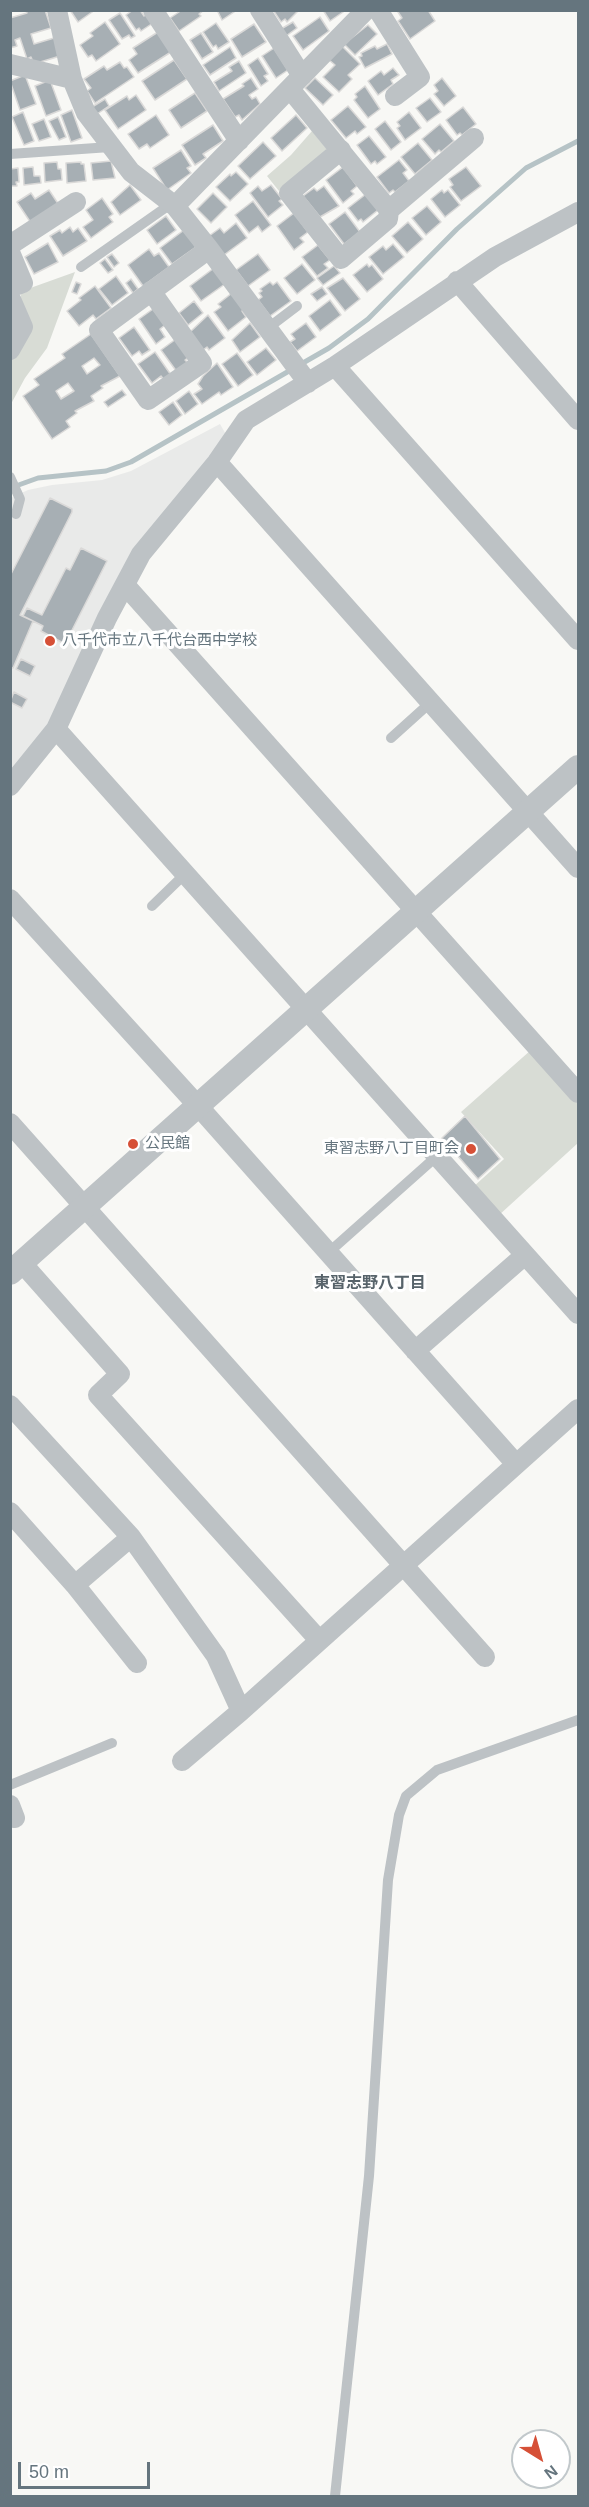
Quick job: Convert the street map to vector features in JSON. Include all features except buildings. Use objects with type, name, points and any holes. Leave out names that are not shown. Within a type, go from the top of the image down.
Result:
[{"type":"street","points":[[57,10],[72,79],[86,113],[131,172],[175,206],[301,373]]},
{"type":"street","points":[[153,10],[239,141]]},
{"type":"street","points":[[260,10],[296,82],[341,150],[389,210]]},
{"type":"street","points":[[175,206],[366,10]]},
{"type":"street","points":[[378,10],[420,77],[395,96]]},
{"type":"street","points":[[10,64],[72,79]]},
{"type":"street","points":[[341,150],[289,193],[341,259],[388,219],[389,210],[474,138]]},
{"type":"street","points":[[10,244],[76,201]]},
{"type":"street","points":[[10,786],[56,729],[141,554],[217,462],[246,420],[301,373],[335,366],[495,257],[579,213]]},
{"type":"street","points":[[151,291],[202,363],[148,400],[99,330],[151,291],[209,249]]},
{"type":"street","points":[[10,252],[24,283],[10,288]]},
{"type":"street","points":[[457,281],[579,420]]},
{"type":"street","points":[[10,297],[22,327],[10,350]]},
{"type":"street","points":[[335,366],[579,640]]},
{"type":"street","points":[[217,462],[579,868]]},
{"type":"street","points":[[124,585],[579,1093]]},
{"type":"street","points":[[56,729],[579,1314]]},
{"type":"street","points":[[319,1640],[98,1395],[120,1374],[16,1268],[579,767]]},
{"type":"street","points":[[10,899],[199,1107],[516,1464]]},
{"type":"street","points":[[10,1124],[485,1657]]},
{"type":"street","points":[[415,1351],[525,1255]]},
{"type":"street","points":[[10,1405],[130,1537],[216,1656],[241,1711]]},
{"type":"street","points":[[182,1761],[579,1409]]},
{"type":"street","points":[[10,1512],[75,1585],[136,1663]]},
{"type":"street","points":[[75,1585],[130,1537]]},
{"type":"lane","points":[[10,154],[110,147]]},
{"type":"lane","points":[[81,267],[165,208],[175,206]]},
{"type":"lane","points":[[268,328],[297,306]]},
{"type":"lane","points":[[11,477],[20,499],[16,514]]},
{"type":"lane","points":[[391,738],[431,702]]},
{"type":"lane","points":[[152,906],[186,873]]},
{"type":"lane","points":[[328,1253],[437,1156]]},
{"type":"lane","points":[[335,2496],[369,2176],[388,1880],[399,1815],[406,1796],[438,1770],[579,1720]]},
{"type":"lane","points":[[10,1785],[112,1743]]},
{"type":"shaded area","points":[[312,131],[326,148],[326,152],[279,191],[267,176],[291,155]]},
{"type":"shaded area","points":[[75,272],[47,348],[25,378],[11,404],[11,361],[28,328],[19,303],[22,291]]},
{"type":"shaded area","name":"八千代市立八千代台西中学校","points":[[220,424],[228,438],[134,552],[45,731],[11,775],[11,498],[28,490],[102,480],[131,471]]},
{"type":"shaded area","points":[[531,1050],[578,1104],[578,1143],[498,1216],[472,1188],[504,1159],[461,1112]]},
{"type":"waterway","points":[[13,487],[38,478],[106,471],[131,462],[329,348],[368,319],[457,229],[526,168],[578,141]]},
{"type":"place","name":"八千代市立八千代台西中学校","points":[[50,641]]},
{"type":"place","name":"公民館","points":[[133,1144]]},
{"type":"place","name":"東習志野八丁目町会","points":[[471,1149]]},
{"type":"district","name":"東習志野八丁目","points":[[370,1284]]}]
